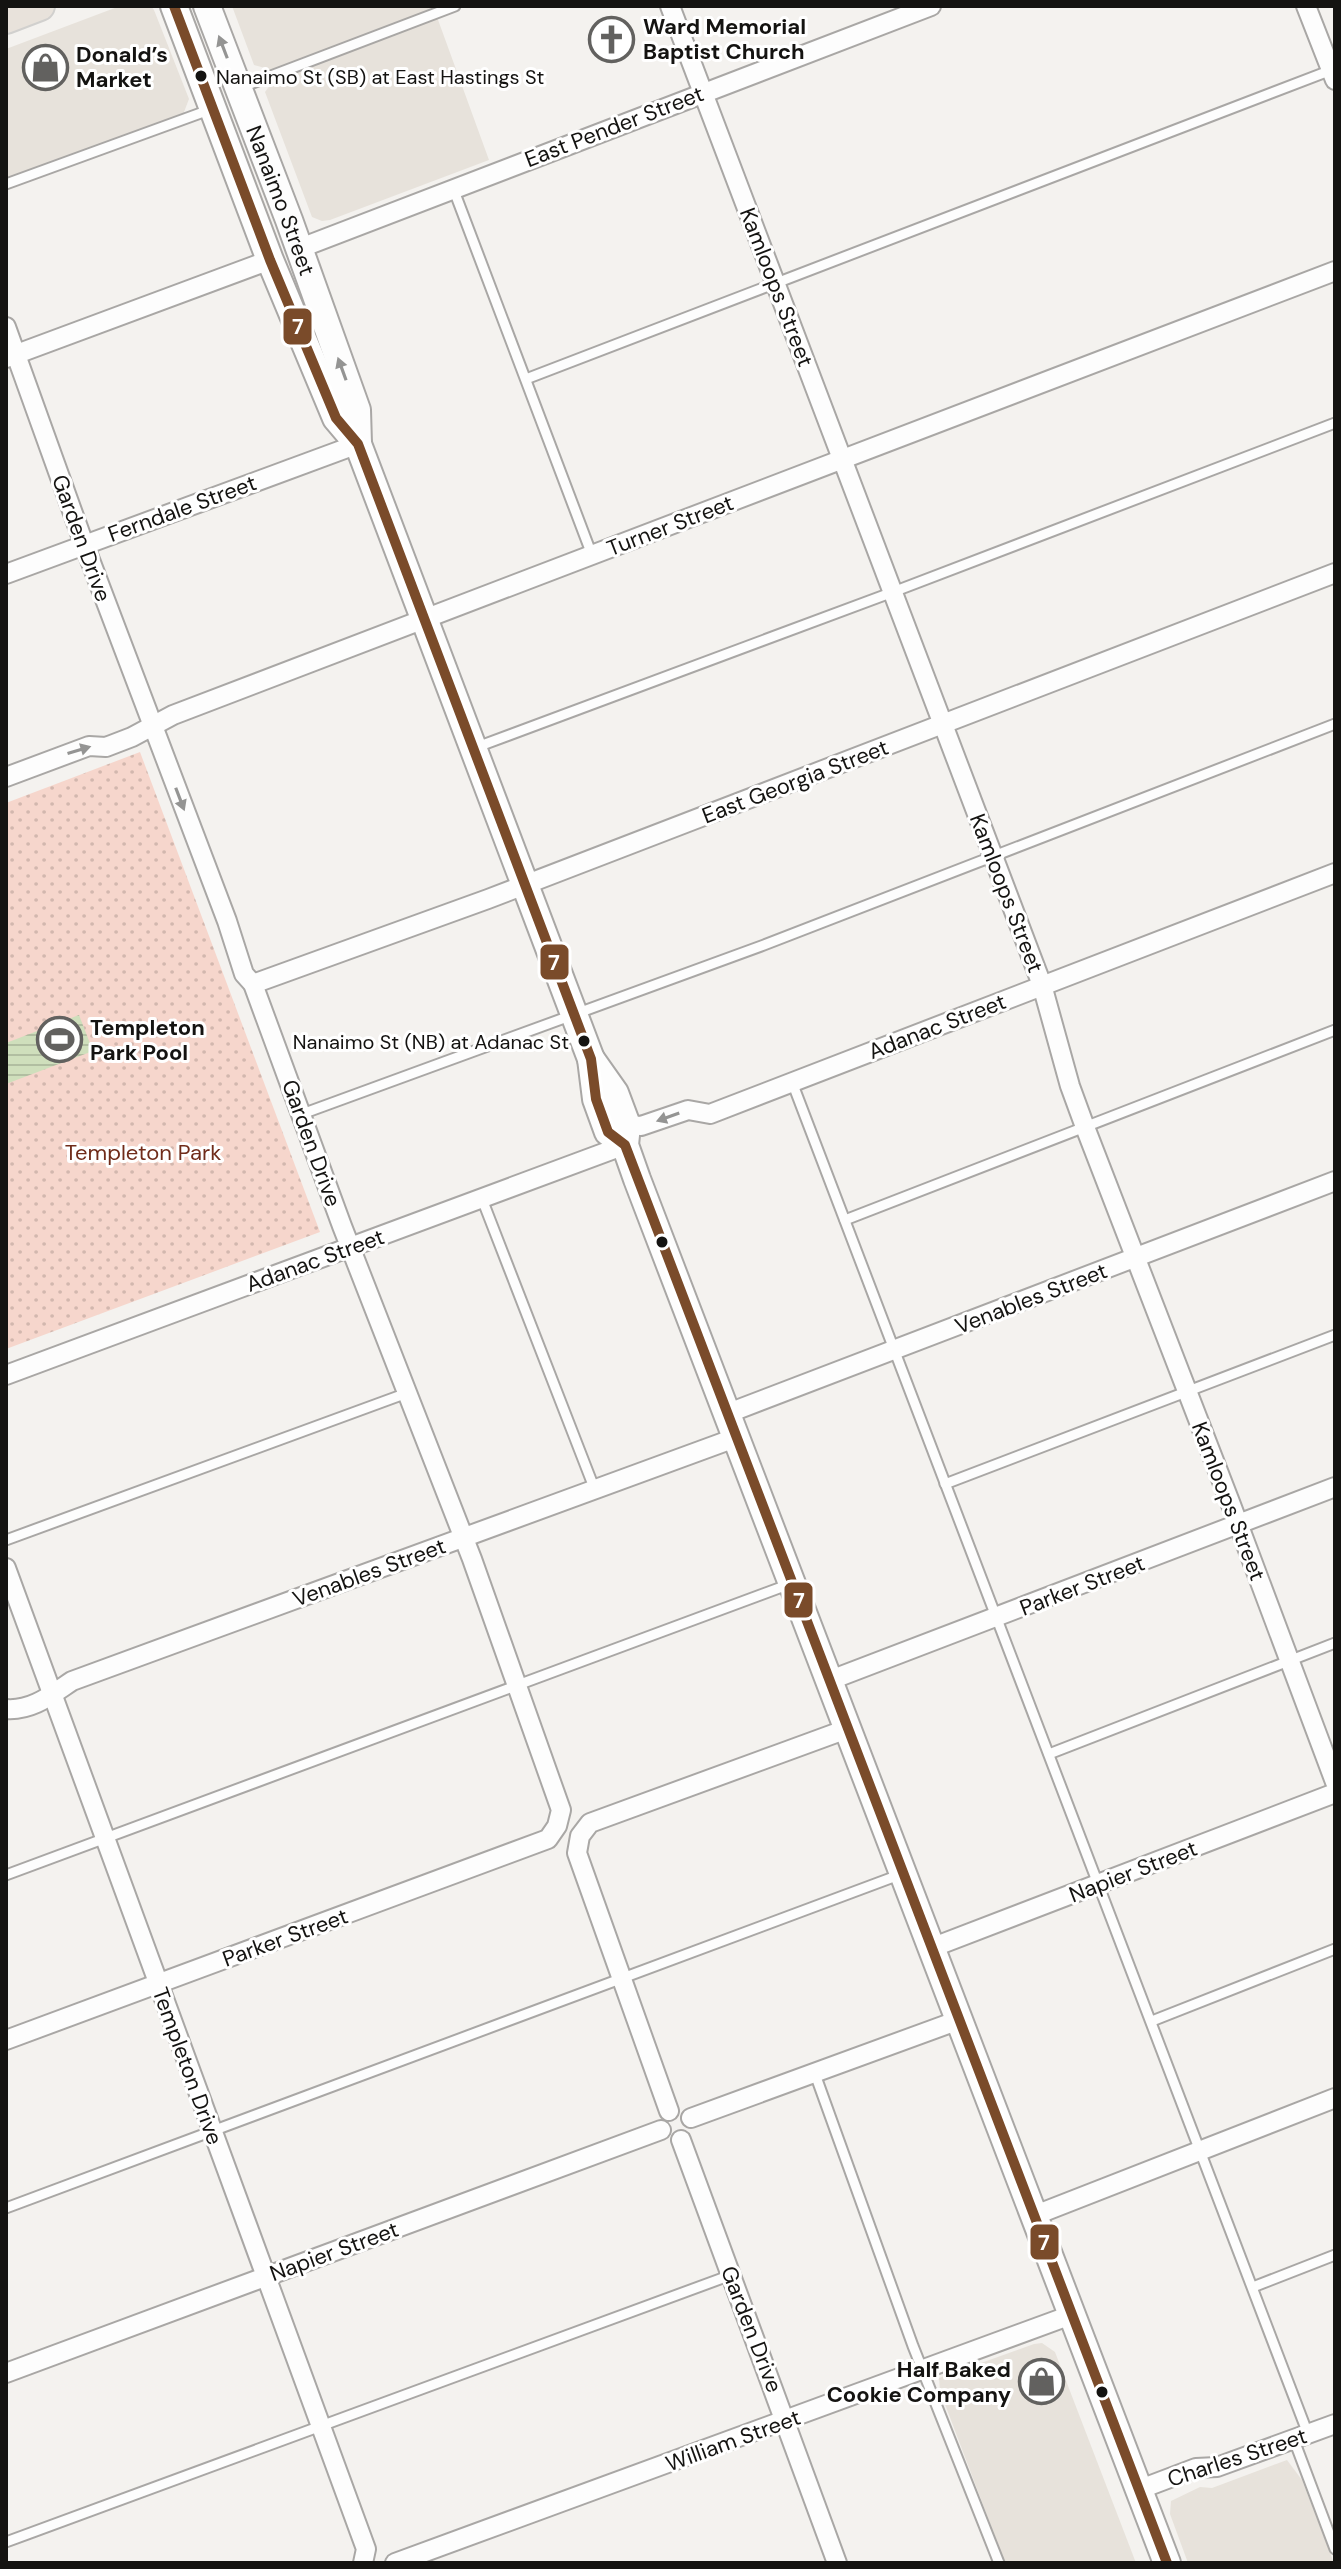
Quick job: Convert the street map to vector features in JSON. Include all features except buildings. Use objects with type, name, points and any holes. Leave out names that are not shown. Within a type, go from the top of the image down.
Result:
[{"type":"main road","points":[[6,19],[40,6]]},
{"type":"main road","name":"Nanaimo Street","points":[[174,6],[270,260],[336,418],[358,444],[426,619],[591,1059],[596,1099],[608,1132],[626,1135],[731,1426],[1167,2563]]},
{"type":"main road","name":"Nanaimo Street","points":[[207,6],[357,410],[358,444]]},
{"type":"street","name":"Kamloops Street","points":[[670,6],[1042,985],[1070,1086],[1085,1127],[1335,1782]]},
{"type":"street","name":"East Pender Street","points":[[298,249],[931,6]]},
{"type":"street","points":[[1306,6],[1334,73]]},
{"type":"street","points":[[11,356],[270,260]]},
{"type":"street","name":"Turner Street","points":[[6,777],[89,746],[106,747],[173,715],[1335,271]]},
{"type":"street","name":"Garden Drive","points":[[6,327],[11,356],[227,921],[244,974],[253,984],[518,1686],[561,1810],[557,1826]]},
{"type":"street","name":"Ferndale Street","points":[[6,574],[358,444]]},
{"type":"street","name":"East Georgia Street","points":[[253,984],[526,884],[1335,573]]},
{"type":"street","name":"Adanac Street","points":[[6,1375],[482,1198],[641,1126],[688,1110],[710,1114],[1335,873]]},
{"type":"street","name":"Venables Street","points":[[6,1709],[19,1710],[72,1681],[595,1490],[894,1351],[1335,1181]]},
{"type":"street","name":"Parker Street","points":[[828,1681],[1335,1487]]},
{"type":"street","name":"Templeton Drive","points":[[6,1568],[212,2133],[322,2424],[366,2549],[363,2563]]},
{"type":"street","points":[[669,2111],[577,1853],[580,1836],[590,1823],[847,1729]]},
{"type":"street","name":"Napier Street","points":[[931,1948],[1335,1793]]},
{"type":"street","name":"Parker Street","points":[[6,2040],[548,1839],[557,1826]]},
{"type":"street","points":[[691,2118],[959,2020]]},
{"type":"street","points":[[1033,2216],[1335,2098]]},
{"type":"street","points":[[682,2110],[691,2118],[691,2132],[681,2140],[669,2139],[661,2130],[662,2119],[669,2111],[682,2110]]},
{"type":"street","name":"Napier Street","points":[[6,2373],[661,2130]]},
{"type":"street","name":"Garden Drive","points":[[681,2140],[837,2563]]},
{"type":"street","name":"William Street","points":[[395,2563],[1071,2315]]},
{"type":"street","name":"Charles Street","points":[[1138,2490],[1196,2468],[1217,2467],[1335,2424]]},
{"type":"lane","points":[[239,88],[455,6]]},
{"type":"lane","points":[[526,379],[1334,73]]},
{"type":"lane","points":[[6,184],[213,108]]},
{"type":"lane","points":[[453,188],[592,555]]},
{"type":"lane","points":[[475,748],[1335,423]]},
{"type":"lane","points":[[302,1114],[764,945],[1335,724]]},
{"type":"lane","points":[[845,1220],[1335,1030]]},
{"type":"lane","points":[[792,1082],[1253,2287],[1335,2549]]},
{"type":"lane","points":[[482,1198],[595,1490]]},
{"type":"lane","points":[[945,1484],[1335,1335]]},
{"type":"lane","points":[[6,1540],[407,1393]]},
{"type":"lane","points":[[6,1875],[792,1584]]},
{"type":"lane","points":[[1049,1754],[1335,1643]]},
{"type":"lane","points":[[6,2208],[903,1874]]},
{"type":"lane","points":[[1152,2021],[1335,1949]]},
{"type":"lane","points":[[815,2074],[999,2563]]},
{"type":"lane","points":[[1253,2287],[1335,2255]]},
{"type":"lane","points":[[6,2542],[731,2274]]},
{"type":"shaded area","points":[[120,6],[151,6],[154,10],[189,99],[184,112],[186,119],[6,184],[6,49]]},
{"type":"shaded area","points":[[232,6],[433,6],[489,160],[330,220],[312,217],[265,92],[271,84],[265,68],[254,65]]},
{"type":"shaded area","points":[[79,1015],[93,1051],[6,1084],[6,1043]]},
{"type":"shaded area","points":[[1042,2343],[1055,2352],[1136,2563],[1005,2563],[940,2391],[939,2378]]},
{"type":"shaded area","points":[[1287,2460],[1302,2480],[1334,2563],[1188,2563],[1170,2514],[1171,2501],[1200,2487],[1212,2488]]},
{"type":"green space","name":"Templeton Park","points":[[140,752],[320,1232],[6,1349],[6,803]]},
{"type":"transit line","name":"7","points":[[174,6],[270,260],[336,418],[358,444],[591,1059],[596,1099],[608,1132],[625,1145],[1167,2563]]},
{"type":"place","name":"Ward Memorial Baptist Church","points":[[612,39]]},
{"type":"place","name":"Donald’s Market","points":[[45,67]]},
{"type":"place","name":"Nanaimo St (SB) at East Hastings St","points":[[201,76]]},
{"type":"place","name":"Templeton Park Pool","points":[[59,1040]]},
{"type":"place","name":"Nanaimo St (NB) at Adanac St","points":[[584,1041]]},
{"type":"place","name":"Half Baked Cookie Company","points":[[1042,2382]]}]
